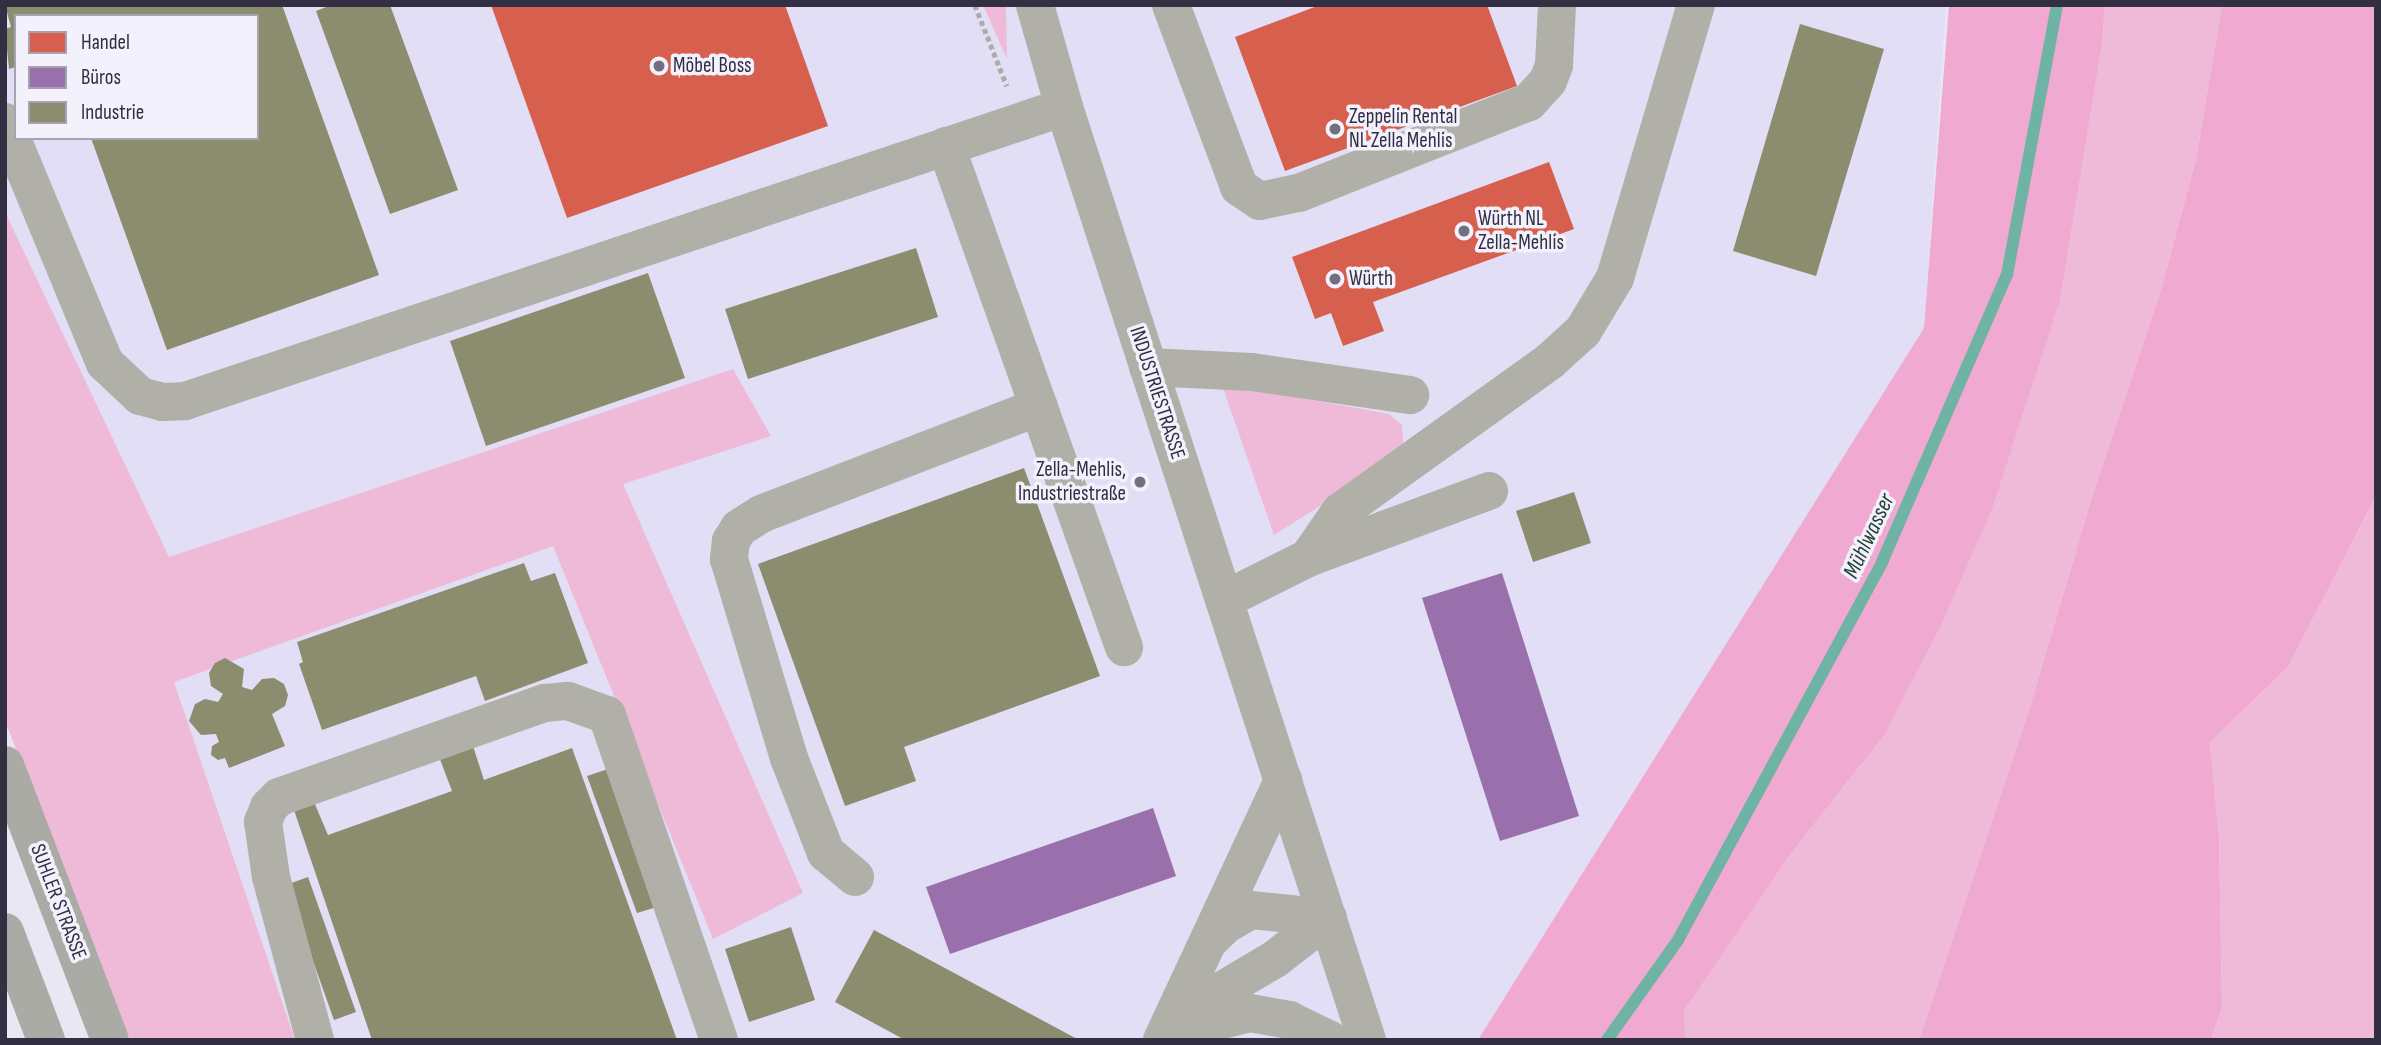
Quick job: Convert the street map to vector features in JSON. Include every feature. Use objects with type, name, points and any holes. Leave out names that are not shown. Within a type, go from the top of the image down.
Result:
[{"type":"main road","name":"SUHLER STRASSE","points":[[5,765],[110,1040]]},
{"type":"main road","points":[[5,932],[46,1040]]},
{"type":"street","name":"INDUSTRIESTRASSE","points":[[1035,5],[1063,107],[1367,1040]]},
{"type":"street","points":[[1171,5],[1239,187],[1260,201],[1299,193],[1529,102],[1548,81],[1554,65],[1557,5]]},
{"type":"street","points":[[1308,558],[1340,512],[1550,361],[1583,331],[1615,278],[1696,5]]},
{"type":"street","points":[[5,122],[105,363],[140,396],[162,402],[185,401],[1063,107]]},
{"type":"street","points":[[946,146],[1124,647]]},
{"type":"street","points":[[1148,367],[1252,372],[1410,394]]},
{"type":"street","points":[[855,877],[826,853],[789,758],[729,559],[731,541],[738,528],[761,514],[1040,407]]},
{"type":"street","points":[[1224,600],[1308,558],[1489,491]]},
{"type":"street","points":[[315,1040],[271,877],[263,822],[269,807],[279,797],[544,703],[568,701],[607,715],[719,1040]]},
{"type":"street","points":[[1162,1040],[1283,780]]},
{"type":"street","points":[[1205,947],[1225,925],[1251,911],[1328,918]]},
{"type":"street","points":[[1174,1040],[1221,990],[1292,948],[1328,918]]},
{"type":"street","points":[[1187,1040],[1210,1023],[1250,1013],[1289,1020],[1330,1040]]},
{"type":"path","points":[[975,5],[1021,121]]},
{"type":"shaded area","points":[[5,5],[1946,5],[1924,328],[1478,1040],[251,1040],[5,352]]},
{"type":"shaded area","points":[[983,5],[1006,5],[1007,59]]},
{"type":"shaded area","points":[[1949,5],[2105,5],[2102,45],[2060,300],[1993,507],[1940,627],[1883,737],[1792,852],[1684,1010],[1685,1040],[1478,1040],[1924,328]]},
{"type":"shaded area","points":[[2105,5],[2222,5],[2196,159],[2162,286],[2092,497],[2029,710],[1919,1040],[1685,1040],[1683,1010],[1792,852],[1883,737],[1993,507],[2060,299],[2102,45]]},
{"type":"shaded area","points":[[2222,5],[2376,5],[2376,496],[2288,667],[2210,742],[2219,837],[2222,1007],[2211,1040],[1919,1040],[2029,710],[2092,497],[2162,286],[2196,159]]},
{"type":"shaded area","points":[[5,212],[169,557],[733,369],[771,436],[623,484],[803,893],[713,939],[553,546],[174,682],[295,1040],[130,1040],[5,721]]},
{"type":"shaded area","points":[[1223,388],[1247,388],[1389,414],[1402,425],[1404,453],[1274,535]]},
{"type":"shaded area","points":[[2376,496],[2376,1040],[2211,1040],[2222,1007],[2219,837],[2210,742],[2288,667]]},
{"type":"building: Handel","name":"Möbel Boss","points":[[491,5],[785,5],[828,126],[567,218]]},
{"type":"building: Handel","name":"Zeppelin Rental NL Zella Mehlis","points":[[1320,5],[1487,5],[1517,86],[1285,171],[1235,37]]},
{"type":"building: Handel","name":"Würth NL Zella-Mehlis","points":[[1549,162],[1574,229],[1373,302],[1384,331],[1343,346],[1331,313],[1315,319],[1292,257]]},
{"type":"building: Büros","points":[[1502,573],[1579,816],[1500,841],[1422,598]]},
{"type":"building: Büros","points":[[1153,808],[1176,876],[950,954],[926,887]]},
{"type":"building: Industrie","points":[[5,5],[282,5],[379,275],[167,350],[92,140],[259,140],[259,14],[14,14],[14,68],[9,69],[5,29],[11,27]]},
{"type":"building: Industrie","points":[[331,5],[390,5],[458,190],[390,214],[316,11]]},
{"type":"building: Industrie","points":[[1800,24],[1884,49],[1816,276],[1733,251]]},
{"type":"building: Industrie","points":[[916,248],[938,317],[748,379],[725,309]]},
{"type":"building: Industrie","points":[[648,273],[685,378],[486,446],[450,341]]},
{"type":"building: Industrie","points":[[1024,468],[1100,676],[904,747],[916,781],[845,806],[758,564]]},
{"type":"building: Industrie","points":[[1574,492],[1591,543],[1533,562],[1516,511]]},
{"type":"building: Industrie","points":[[524,563],[531,581],[555,573],[588,663],[485,701],[476,676],[322,730],[299,664],[303,662],[297,642]]},
{"type":"building: Industrie","points":[[225,658],[244,669],[242,687],[252,690],[262,679],[274,678],[284,684],[288,695],[285,706],[272,714],[285,746],[229,768],[225,758],[218,760],[211,755],[212,746],[219,742],[216,734],[201,735],[189,721],[195,704],[205,699],[218,702],[223,694],[211,686],[209,673],[215,663]]},
{"type":"building: Industrie","points":[[472,743],[484,780],[572,748],[677,1040],[372,1040],[294,810],[314,802],[328,835],[452,791],[438,754]]},
{"type":"building: Industrie","points":[[611,768],[660,906],[637,913],[587,776]]},
{"type":"building: Industrie","points":[[308,877],[356,1012],[334,1020],[286,885]]},
{"type":"building: Industrie","points":[[791,927],[815,1000],[749,1022],[725,949]]},
{"type":"building: Industrie","points":[[874,930],[1079,1040],[905,1040],[835,1002]]},
{"type":"waterway","name":"Mühlwasser","points":[[1607,1040],[1678,940],[1882,562],[2007,275],[2057,5]]},
{"type":"place","name":"Möbel Boss","points":[[659,66]]},
{"type":"place","name":"Zeppelin Rental NL Zella Mehlis","points":[[1335,129]]},
{"type":"place","name":"Würth NL Zella-Mehlis","points":[[1464,231]]},
{"type":"place","name":"Würth","points":[[1335,279]]},
{"type":"place","name":"Zella-Mehlis, Industriestraße","points":[[1140,482]]}]
